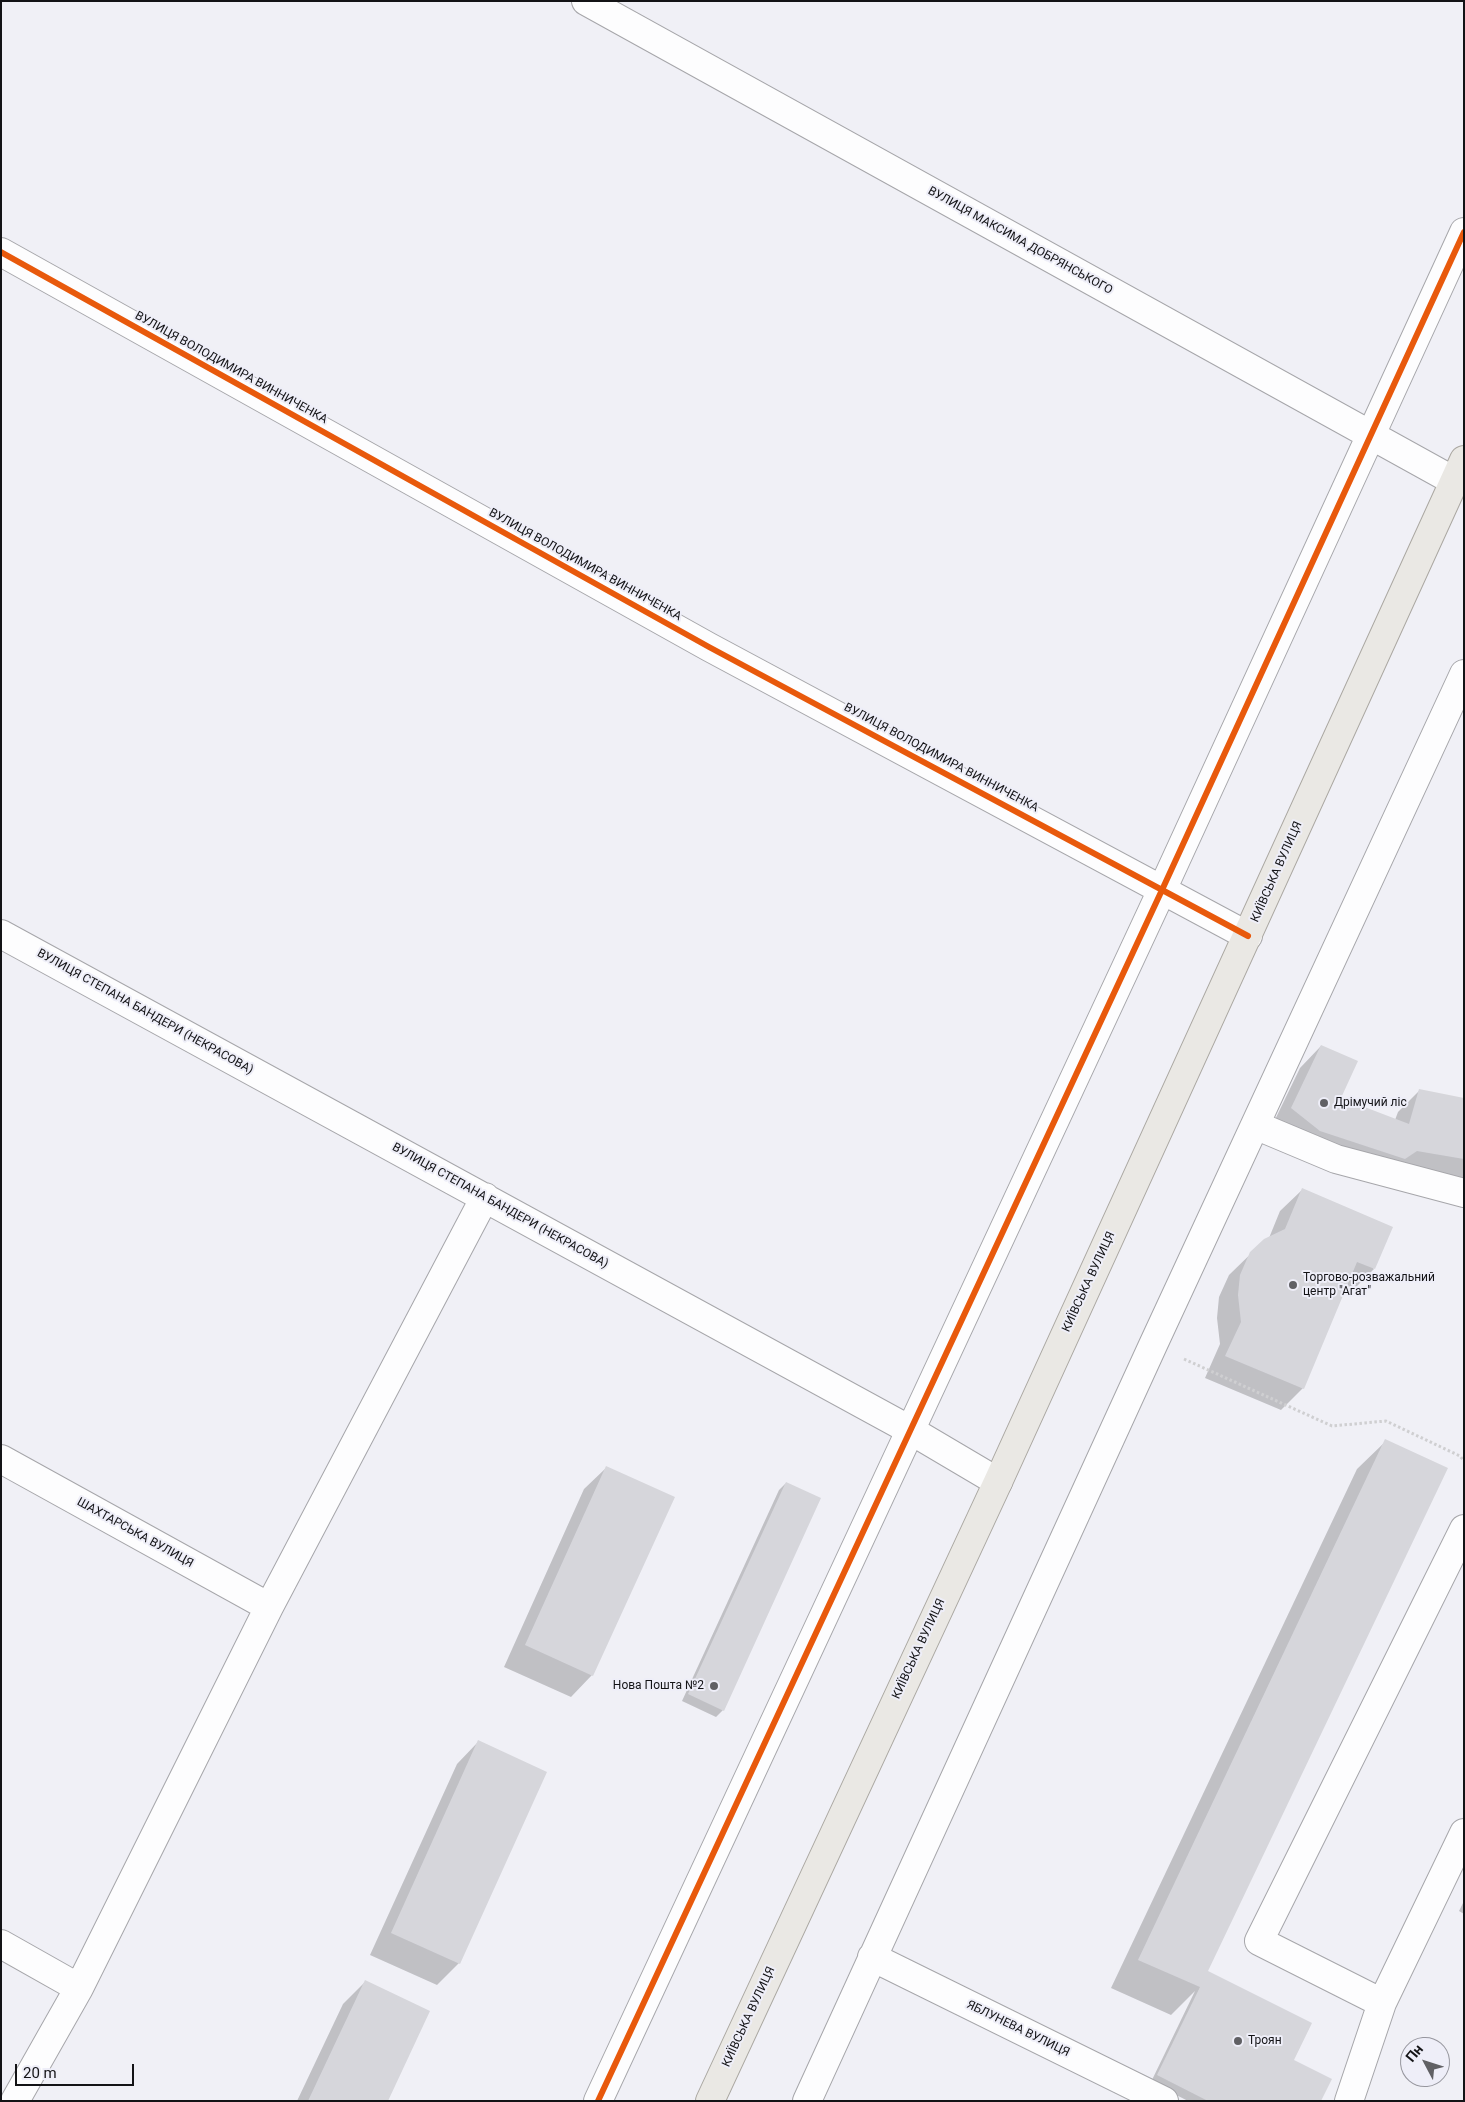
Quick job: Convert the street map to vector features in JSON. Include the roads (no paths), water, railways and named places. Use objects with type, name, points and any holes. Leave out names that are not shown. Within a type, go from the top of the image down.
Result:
[{"type":"main road","name":"КИЇВСЬКА ВУЛИЦЯ","points":[[710,2101],[998,1482],[1459,471]]},
{"type":"street","name":"ВУЛИЦЯ МАКСИМА ДОБРЯНСЬКОГО","points":[[586,1],[1370,435],[1459,471]]},
{"type":"street","points":[[598,2101],[1162,890],[1464,232]]},
{"type":"street","name":"ВУЛИЦЯ ВОЛОДИМИРА ВИННИЧЕНКА","points":[[1,252],[709,647],[1248,936]]},
{"type":"street","points":[[806,2101],[1464,674]]},
{"type":"street","name":"ВУЛИЦЯ СТЕПАНА БАНДЕРИ (НЕКРАСОВА)","points":[[1,934],[910,1430],[998,1482]]},
{"type":"street","points":[[1255,1125],[1336,1159],[1464,1193]]},
{"type":"street","points":[[16,2101],[79,1988],[269,1607],[484,1197]]},
{"type":"street","name":"ШАХТАРСЬКА ВУЛИЦЯ","points":[[1,1459],[269,1607]]},
{"type":"street","points":[[1382,2003],[1260,1941],[1464,1529]]},
{"type":"street","points":[[1349,2101],[1382,2003],[1464,1833]]},
{"type":"street","points":[[1,1944],[79,1988]]},
{"type":"street","name":"ЯБЛУНЕВА ВУЛИЦЯ","points":[[872,1957],[1164,2101]]},
{"type":"place","name":"Дрімучий ліс","points":[[1324,1103]]},
{"type":"place","name":"Торгово-розважальний центр \"Агат\"","points":[[1293,1285]]},
{"type":"place","name":"Нова Пошта №2","points":[[714,1686]]},
{"type":"place","name":"Троян","points":[[1238,2041]]}]
